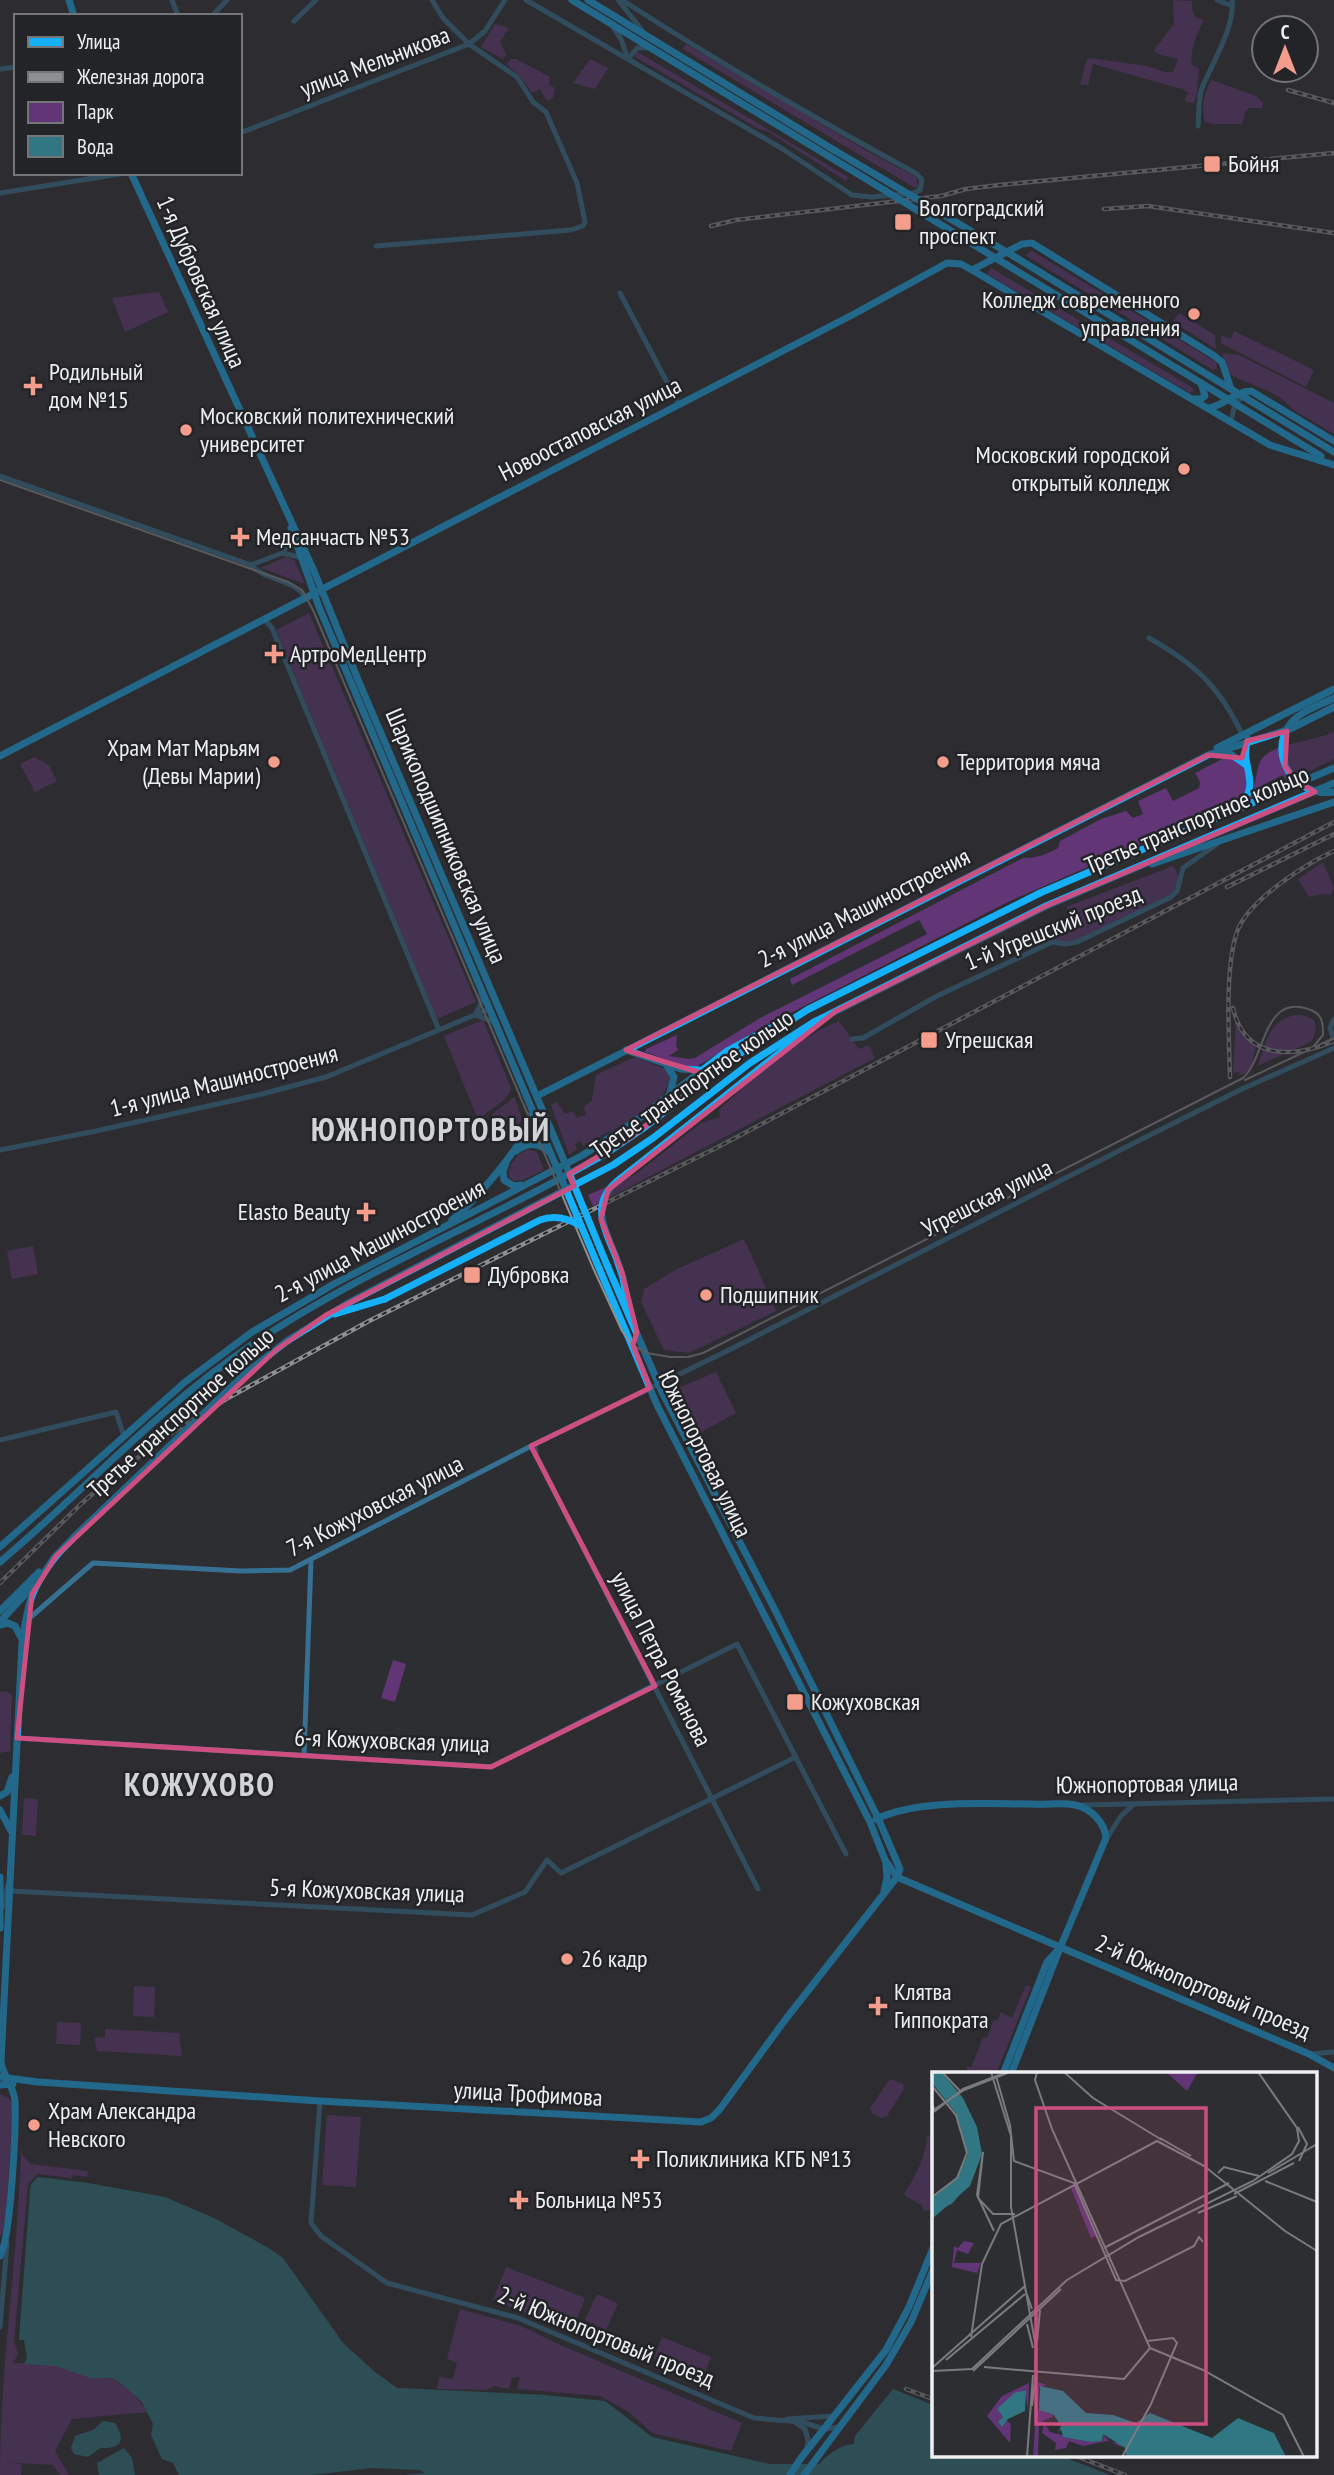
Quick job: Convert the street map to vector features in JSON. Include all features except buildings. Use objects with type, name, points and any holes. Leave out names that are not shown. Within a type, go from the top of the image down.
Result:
[{"type":"main road","points":[[572,0],[1015,257],[1334,452]]},
{"type":"main road","points":[[588,0],[599,4],[1007,265],[1334,465]]},
{"type":"main road","name":"1-я Дубровская улица","points":[[130,175],[289,522],[314,594]]},
{"type":"main road","points":[[972,270],[1023,244],[1032,243],[1222,362],[1238,393]]},
{"type":"main road","name":"Новоостаповская улица","points":[[0,756],[679,405],[942,265],[957,263],[972,270],[1231,422]]},
{"type":"main road","points":[[1209,376],[1219,374],[1222,362]]},
{"type":"main road","points":[[1191,398],[1204,398],[1204,388],[1198,380]]},
{"type":"main road","points":[[1212,410],[1233,401],[1238,393],[1245,391],[1259,395],[1334,441]]},
{"type":"main road","points":[[1231,422],[1279,449],[1315,457],[1334,465]]},
{"type":"main road","name":"1-я Дубровская улица","points":[[289,522],[314,594]]},
{"type":"main road","name":"Шарикоподшипниковская улица","points":[[314,594],[428,844],[537,1096]]},
{"type":"main road","name":"Шарикоподшипниковская улица","points":[[314,594],[524,1091]]},
{"type":"main road","name":"2-я улица Машиностроения","points":[[537,1096],[1208,755],[1242,734],[1260,728],[1334,690]]},
{"type":"main road","points":[[1334,698],[1294,720],[1285,735],[1282,753],[1288,772],[1300,785],[1317,792],[1334,792]]},
{"type":"main road","name":"2-я улица Машиностроения","points":[[1208,755],[1290,729],[1334,707]]},
{"type":"main road","points":[[1260,728],[1257,737],[1261,738]]},
{"type":"main road","points":[[1220,818],[1247,798],[1251,784],[1245,757],[1247,741],[1260,728]]},
{"type":"main road","points":[[1208,755],[1232,755],[1244,763],[1249,771]]},
{"type":"main road","name":"Третье транспортное кольцо","points":[[0,1562],[169,1409],[247,1347],[320,1303],[606,1154],[742,1052],[807,1010],[1057,886],[1334,768]]},
{"type":"main road","name":"Третье транспортное кольцо","points":[[0,1611],[247,1372],[306,1328],[350,1302],[613,1165],[653,1138],[757,1058],[836,1011],[1029,914],[1334,783]]},
{"type":"main road","points":[[1115,875],[1173,858],[1334,802]]},
{"type":"main road","name":"2-я улица Машиностроения","points":[[0,1547],[192,1376],[252,1332],[293,1307],[612,1137],[737,1045],[807,1010]]},
{"type":"main road","points":[[629,1314],[623,1278],[601,1219],[606,1194],[616,1182],[788,1045],[836,1011]]},
{"type":"main road","points":[[626,1050],[693,1071],[706,1067]]},
{"type":"main road","points":[[661,1062],[671,1069],[674,1077],[672,1089],[665,1098]]},
{"type":"main road","points":[[549,1125],[546,1098],[551,1090]]},
{"type":"main road","points":[[524,1091],[537,1096],[530,1127],[503,1171],[503,1180],[514,1186],[529,1183]]},
{"type":"main road","name":"Южнопортовая улица","points":[[524,1091],[581,1226],[629,1314],[650,1388],[699,1490],[870,1822],[885,1860],[897,1877]]},
{"type":"main road","name":"Южнопортовая улица","points":[[537,1096],[603,1266],[633,1334],[784,1627],[878,1818],[900,1869],[897,1877]]},
{"type":"main road","points":[[438,1231],[458,1216],[523,1146],[531,1144],[551,1154]]},
{"type":"main road","points":[[306,1328],[337,1313],[385,1299],[540,1220],[562,1218],[581,1226]]},
{"type":"main road","points":[[192,1376],[247,1347]]},
{"type":"main road","points":[[0,1623],[56,1556]]},
{"type":"main road","points":[[22,1644],[36,1582]]},
{"type":"main road","points":[[0,1623],[15,1626],[22,1637],[1,2061],[5,2079],[15,2100],[7,2237],[0,2256]]},
{"type":"main road","points":[[0,1796],[10,1788],[15,1766]]},
{"type":"main road","name":"Южнопортовая улица","points":[[870,1822],[904,1809],[994,1804],[1077,1805]]},
{"type":"main road","points":[[897,1877],[1060,1948],[1106,1838],[1101,1822],[1077,1805]]},
{"type":"main road","points":[[0,1810],[12,1835]]},
{"type":"main road","points":[[883,1893],[887,1878],[885,1860]]},
{"type":"main road","points":[[0,1877],[0,1928]]},
{"type":"main road","name":"улица Трофимова","points":[[0,2085],[5,2079],[694,2123],[706,2120],[720,2109],[785,2020],[897,1877]]},
{"type":"main road","name":"2-й Южнопортовый проезд","points":[[1004,2072],[1060,1948],[1309,2054]]},
{"type":"main road","name":"2-й Южнопортовый проезд","points":[[1012,2072],[1046,1976]]},
{"type":"main road","points":[[1309,2054],[1334,2068]]},
{"type":"main road","points":[[0,2243],[7,2237]]},
{"type":"main road","points":[[790,2475],[879,2360],[904,2318],[932,2250]]},
{"type":"main road","points":[[804,2475],[899,2344],[932,2272]]},
{"type":"street","points":[[214,14],[228,0]]},
{"type":"street","points":[[294,21],[317,0]]},
{"type":"street","points":[[376,246],[571,230],[583,226],[585,222],[577,183],[551,119],[533,102],[517,77],[469,44],[443,18],[432,0]]},
{"type":"street","name":"улица Мельникова","points":[[242,132],[469,44],[485,31],[505,0]]},
{"type":"street","points":[[526,0],[781,148],[852,195],[872,198],[920,190],[922,180],[916,173],[793,105],[620,0]]},
{"type":"street","points":[[620,0],[648,37]]},
{"type":"street","points":[[1198,126],[1201,91],[1217,58],[1232,3],[1217,0]]},
{"type":"street","points":[[599,4],[621,39],[628,59]]},
{"type":"street","points":[[641,30],[641,21],[652,20]]},
{"type":"street","points":[[628,59],[637,48],[652,48]]},
{"type":"street","points":[[0,193],[116,175]]},
{"type":"street","points":[[620,293],[679,405]]},
{"type":"street","points":[[1204,388],[1212,410]]},
{"type":"street","points":[[1231,422],[1233,401]]},
{"type":"street","points":[[0,476],[251,565],[262,574],[314,594]]},
{"type":"street","points":[[251,565],[282,553],[293,538]]},
{"type":"street","points":[[282,553],[299,557]]},
{"type":"street","points":[[265,620],[272,628],[439,1030]]},
{"type":"street","points":[[1149,638],[1182,657],[1203,674],[1223,698],[1242,734]]},
{"type":"street","name":"1-й Угрешский проезд","points":[[852,1039],[863,1038],[937,996],[1052,942],[1077,942],[1171,897],[1177,891],[1183,868],[1223,841]]},
{"type":"street","points":[[1173,858],[1180,876]]},
{"type":"street","points":[[481,991],[481,1003],[475,1015],[494,1022]]},
{"type":"street","points":[[492,991],[489,1009],[504,1018]]},
{"type":"street","name":"1-я улица Машиностроения","points":[[0,1150],[302,1084],[337,1073],[489,1009]]},
{"type":"street","points":[[1334,1019],[1330,1028],[1334,1041]]},
{"type":"street","name":"Угрешская улица","points":[[659,1385],[1119,1150],[1236,1092],[1334,1048]]},
{"type":"street","name":"7-я Кожуховская улица","points":[[25,1622],[93,1563],[285,1571],[535,1444],[659,1385]]},
{"type":"street","points":[[0,1440],[116,1412],[124,1436]]},
{"type":"street","name":"улица Петра Романова","points":[[535,1444],[536,1455],[758,1889]]},
{"type":"street","points":[[304,1756],[311,1560]]},
{"type":"street","points":[[766,1617],[773,1620],[776,1618],[776,1612]]},
{"type":"street","points":[[774,1632],[777,1624],[784,1627]]},
{"type":"street","name":"6-я Кожуховская улица","points":[[17,1738],[491,1767],[737,1644],[796,1757]]},
{"type":"street","points":[[796,1757],[846,1854]]},
{"type":"street","name":"5-я Кожуховская улица","points":[[11,1891],[472,1915],[525,1892],[547,1860],[561,1873],[796,1757]]},
{"type":"street","name":"Южнопортовая улица","points":[[1077,1805],[1334,1799]]},
{"type":"street","points":[[1106,1838],[1121,1816],[1133,1805]]},
{"type":"street","points":[[1,1917],[11,1866]]},
{"type":"street","name":"2-й Южнопортовый проезд","points":[[1309,2054],[1334,2052]]},
{"type":"street","name":"2-й Южнопортовый проезд","points":[[320,2101],[311,2223],[321,2236],[387,2283],[518,2318],[741,2414],[824,2429],[839,2427]]},
{"type":"street","points":[[0,2327],[7,2237]]},
{"type":"street","points":[[838,2411],[839,2418],[848,2415]]},
{"type":"street","name":"2-й Южнопортовый проезд","points":[[790,2421],[804,2416],[823,2418],[838,2411]]},
{"type":"street","points":[[790,2421],[805,2429],[808,2440],[806,2451]]},
{"type":"highlighted area","points":[[1287,731],[1285,766],[1296,781],[1315,792],[1046,906],[836,1011],[608,1190],[601,1219],[622,1272],[637,1332],[633,1345],[650,1388],[531,1446],[655,1686],[491,1767],[17,1738],[32,1594],[56,1556],[276,1350],[326,1315],[574,1186],[569,1174],[631,1137],[711,1076],[626,1050],[1208,755],[1242,758],[1247,741]]},
{"type":"green space","points":[[1173,0],[1192,1],[1195,17],[1203,20],[1192,54],[1192,65],[1199,69],[1194,103],[1186,102],[1188,93],[1182,89],[1093,64],[1088,85],[1080,85],[1087,59],[1090,58],[1173,72],[1178,59],[1158,54],[1154,50],[1174,24]]},
{"type":"green space","points":[[495,24],[509,28],[500,42],[506,55],[503,59],[481,47]]},
{"type":"green space","points":[[686,44],[916,177],[918,186],[915,188],[683,49]]},
{"type":"green space","points":[[636,51],[848,177],[846,181],[767,131],[759,129],[637,58],[634,56]]},
{"type":"green space","points":[[511,59],[550,77],[549,85],[555,88],[553,98],[547,101],[540,89],[532,93],[507,64]]},
{"type":"green space","points":[[590,59],[608,68],[595,89],[573,83]]},
{"type":"green space","points":[[1212,80],[1256,96],[1263,103],[1262,108],[1250,108],[1246,111],[1242,124],[1205,122],[1204,100]]},
{"type":"green space","points":[[1032,251],[1216,362],[1217,368],[1213,370],[1025,255]]},
{"type":"green space","points":[[991,268],[1194,391],[1190,393],[987,274]]},
{"type":"green space","points":[[159,292],[168,312],[125,332],[112,298]]},
{"type":"green space","points":[[1179,313],[1215,335],[1216,349],[1173,322]]},
{"type":"green space","points":[[1234,331],[1314,370],[1306,387],[1221,343],[1221,335],[1231,339]]},
{"type":"green space","points":[[1222,353],[1239,355],[1334,403],[1334,434],[1292,409],[1271,392],[1228,373]]},
{"type":"green space","points":[[286,557],[294,560],[305,584],[261,568]]},
{"type":"green space","points":[[309,613],[476,1002],[437,1019],[276,630]]},
{"type":"green space","points":[[1334,732],[1334,759],[1287,782],[1283,775],[1263,785],[1265,792],[1250,799],[1259,765],[1266,755],[1283,746]]},
{"type":"green space","points":[[1228,756],[1243,765],[1248,776],[1245,792],[1233,804],[1012,900],[761,1028],[696,1067],[684,1066],[645,1052],[646,1049],[677,1035],[678,1050],[669,1056],[695,1058],[760,1018],[927,934],[919,920],[792,985],[790,979],[1023,858],[1037,857],[1058,848],[1060,841],[1101,819],[1126,811],[1133,818],[1143,814],[1138,801],[1166,788],[1173,801],[1199,788],[1200,782],[1195,773]]},
{"type":"green space","points":[[34,757],[49,765],[57,781],[35,792],[20,764]]},
{"type":"green space","points":[[1323,862],[1334,888],[1330,895],[1309,897],[1298,879]]},
{"type":"green space","points":[[1173,866],[1178,881],[1170,895],[1071,942],[1054,941],[1066,933],[1070,913],[1066,907]]},
{"type":"green space","points":[[1295,1015],[1314,1020],[1316,1028],[1312,1041],[1258,1066],[1269,1034],[1279,1022]]},
{"type":"green space","points":[[1236,1017],[1245,1034],[1256,1046],[1250,1072],[1240,1075],[1239,1072],[1233,1073]]},
{"type":"green space","points":[[483,1020],[511,1088],[508,1096],[484,1116],[483,1129],[490,1139],[487,1142],[444,1036]]},
{"type":"green space","points":[[839,1021],[859,1049],[869,1045],[875,1058],[593,1206],[588,1195],[636,1174],[701,1123],[720,1117],[719,1110],[775,1060],[806,1038]]},
{"type":"green space","points":[[637,1058],[665,1069],[670,1077],[666,1089],[648,1109],[635,1118],[583,1146],[580,1141],[575,1145],[577,1149],[569,1155],[551,1105],[557,1102],[565,1114],[573,1111],[577,1118],[586,1115],[584,1107],[592,1100],[596,1075]]},
{"type":"green space","points":[[515,1098],[522,1119],[513,1131],[505,1135],[492,1128],[491,1117]]},
{"type":"green space","points":[[528,1149],[537,1152],[544,1170],[523,1180],[514,1181],[509,1177],[511,1164]]},
{"type":"green space","name":"Подшипник","points":[[744,1239],[776,1311],[689,1353],[664,1350],[641,1302],[644,1289],[677,1269]]},
{"type":"green space","points":[[33,1246],[38,1274],[12,1279],[7,1251]]},
{"type":"green space","points":[[716,1372],[736,1413],[694,1436],[674,1394],[676,1389]]},
{"type":"green space","points":[[393,1660],[406,1664],[395,1702],[381,1698]]},
{"type":"green space","points":[[7,1691],[12,1695],[10,1751],[0,1753],[0,1692]]},
{"type":"green space","points":[[24,1798],[38,1799],[36,1836],[22,1835]]},
{"type":"green space","points":[[1026,1985],[1031,1987],[997,2072],[967,2072],[967,2066],[971,2068],[983,2037],[987,2038],[994,2019],[997,2021],[1001,2012],[1012,2018]]},
{"type":"green space","points":[[134,1986],[155,1987],[154,2017],[133,2016]]},
{"type":"green space","points":[[57,2022],[81,2023],[80,2045],[56,2044]]},
{"type":"green space","points":[[105,2029],[179,2033],[182,2056],[97,2051],[94,2037],[105,2038]]},
{"type":"green space","points":[[890,2079],[903,2084],[904,2089],[887,2116],[881,2118],[872,2113],[870,2108]]},
{"type":"green space","points":[[0,2094],[9,2098],[13,2105],[5,2230],[0,2237]]},
{"type":"green space","points":[[327,2115],[361,2117],[356,2187],[322,2185]]},
{"type":"green space","points":[[927,2136],[931,2136],[932,2209],[923,2211],[922,2205],[905,2196],[905,2192],[925,2151]]},
{"type":"green space","points":[[21,2149],[23,2156],[31,2164],[88,2171],[87,2177],[73,2175],[72,2178],[38,2174],[28,2184],[14,2341],[18,2354],[13,2363],[53,2365],[91,2377],[112,2378],[132,2393],[147,2412],[72,2419],[55,2451],[69,2475],[60,2475],[53,2465],[5,2462],[22,2464],[21,2475],[0,2475],[3,2393]]},
{"type":"green space","points":[[506,2267],[585,2298],[572,2331],[493,2300]]},
{"type":"green space","points":[[597,2294],[618,2304],[606,2330],[585,2320]]},
{"type":"green space","points":[[460,2309],[521,2326],[742,2423],[731,2451],[652,2433],[629,2412],[600,2396],[517,2389],[520,2377],[512,2378],[509,2389],[494,2386],[486,2390],[437,2389],[439,2377],[453,2379],[457,2363],[447,2359]]},
{"type":"green space","points":[[662,2337],[711,2357],[703,2378],[654,2358]]},
{"type":"water","points":[[38,2177],[165,2197],[214,2218],[267,2247],[283,2258],[343,2343],[397,2388],[545,2395],[605,2401],[652,2437],[770,2464],[819,2464],[839,2448],[854,2444],[855,2436],[893,2389],[932,2405],[932,2458],[1066,2458],[1110,2475],[405,2475],[425,2473],[420,2470],[372,2468],[311,2475],[179,2475],[173,2463],[162,2459],[151,2435],[153,2424],[142,2402],[118,2381],[112,2378],[90,2378],[56,2366],[24,2364],[27,2358],[24,2340],[19,2340],[31,2184]]},
{"type":"water","points":[[103,2421],[115,2423],[121,2435],[120,2443],[117,2446],[100,2448],[88,2457],[74,2454],[71,2448],[75,2436],[93,2430]]},
{"type":"water","points":[[124,2448],[132,2458],[135,2475],[99,2475],[97,2463]]},
{"type":"tram line","points":[[0,480],[288,582],[302,590],[313,610],[594,1270],[622,1331],[632,1345],[647,1353],[670,1357],[688,1357],[703,1353],[1243,1078],[1251,1068],[1275,1017],[1284,1009],[1297,1007],[1319,1015],[1323,1035],[1313,1047]]},
{"type":"tram line","points":[[1245,1080],[1334,1038]]},
{"type":"railway","points":[[1288,90],[1334,103]]},
{"type":"railway","points":[[711,226],[736,220],[941,196],[966,189],[999,185],[1334,153]]},
{"type":"railway","points":[[1104,209],[1148,206],[1334,233]]},
{"type":"railway","points":[[0,1583],[82,1503],[116,1474],[164,1438],[226,1399],[369,1321],[716,1148],[1334,822]]},
{"type":"railway","points":[[1227,887],[1334,834]]},
{"type":"railway","points":[[1230,1077],[1229,979],[1234,941],[1239,927],[1268,894],[1295,873],[1334,851]]},
{"type":"railway","points":[[1233,1008],[1239,1025],[1248,1038],[1273,1051],[1303,1050],[1334,1041]]},
{"type":"railway","points":[[906,2389],[932,2399]]},
{"type":"railway","points":[[1081,2458],[1125,2475]]},
{"type":"place","name":"Бойня","points":[[1212,164]]},
{"type":"place","name":"Волгоградский проспект","points":[[903,222]]},
{"type":"place","name":"Колледж современного управления","points":[[1194,314]]},
{"type":"place","name":"Родильный дом №15","points":[[33,386]]},
{"type":"place","name":"Московский политехнический университет","points":[[186,430]]},
{"type":"place","name":"Московский городской открытый колледж","points":[[1184,469]]},
{"type":"place","name":"Медсанчасть №53","points":[[240,537]]},
{"type":"place","name":"АртроМедЦентр","points":[[274,654]]},
{"type":"place","name":"Храм Мат Марьям (Девы Марии)","points":[[274,762]]},
{"type":"place","name":"Территория мяча","points":[[943,762]]},
{"type":"place","name":"Угрешская","points":[[929,1040]]},
{"type":"place","name":"Elasto Beauty","points":[[366,1212]]},
{"type":"place","name":"Дубровка","points":[[472,1275]]},
{"type":"place","name":"Подшипник","points":[[706,1295]]},
{"type":"place","name":"Кожуховская","points":[[795,1702]]},
{"type":"place","name":"26 кадр","points":[[567,1959]]},
{"type":"place","name":"Клятва Гиппократа","points":[[878,2006]]},
{"type":"place","name":"Храм Александра Невского","points":[[34,2125]]},
{"type":"place","name":"Поликлиника КГБ №13","points":[[640,2159]]},
{"type":"place","name":"Больница №53","points":[[519,2200]]},
{"type":"district","name":"ЮЖНОПОРТОВЫЙ","points":[[431,1130]]},
{"type":"district","name":"КОЖУХОВО","points":[[200,1785]]}]
